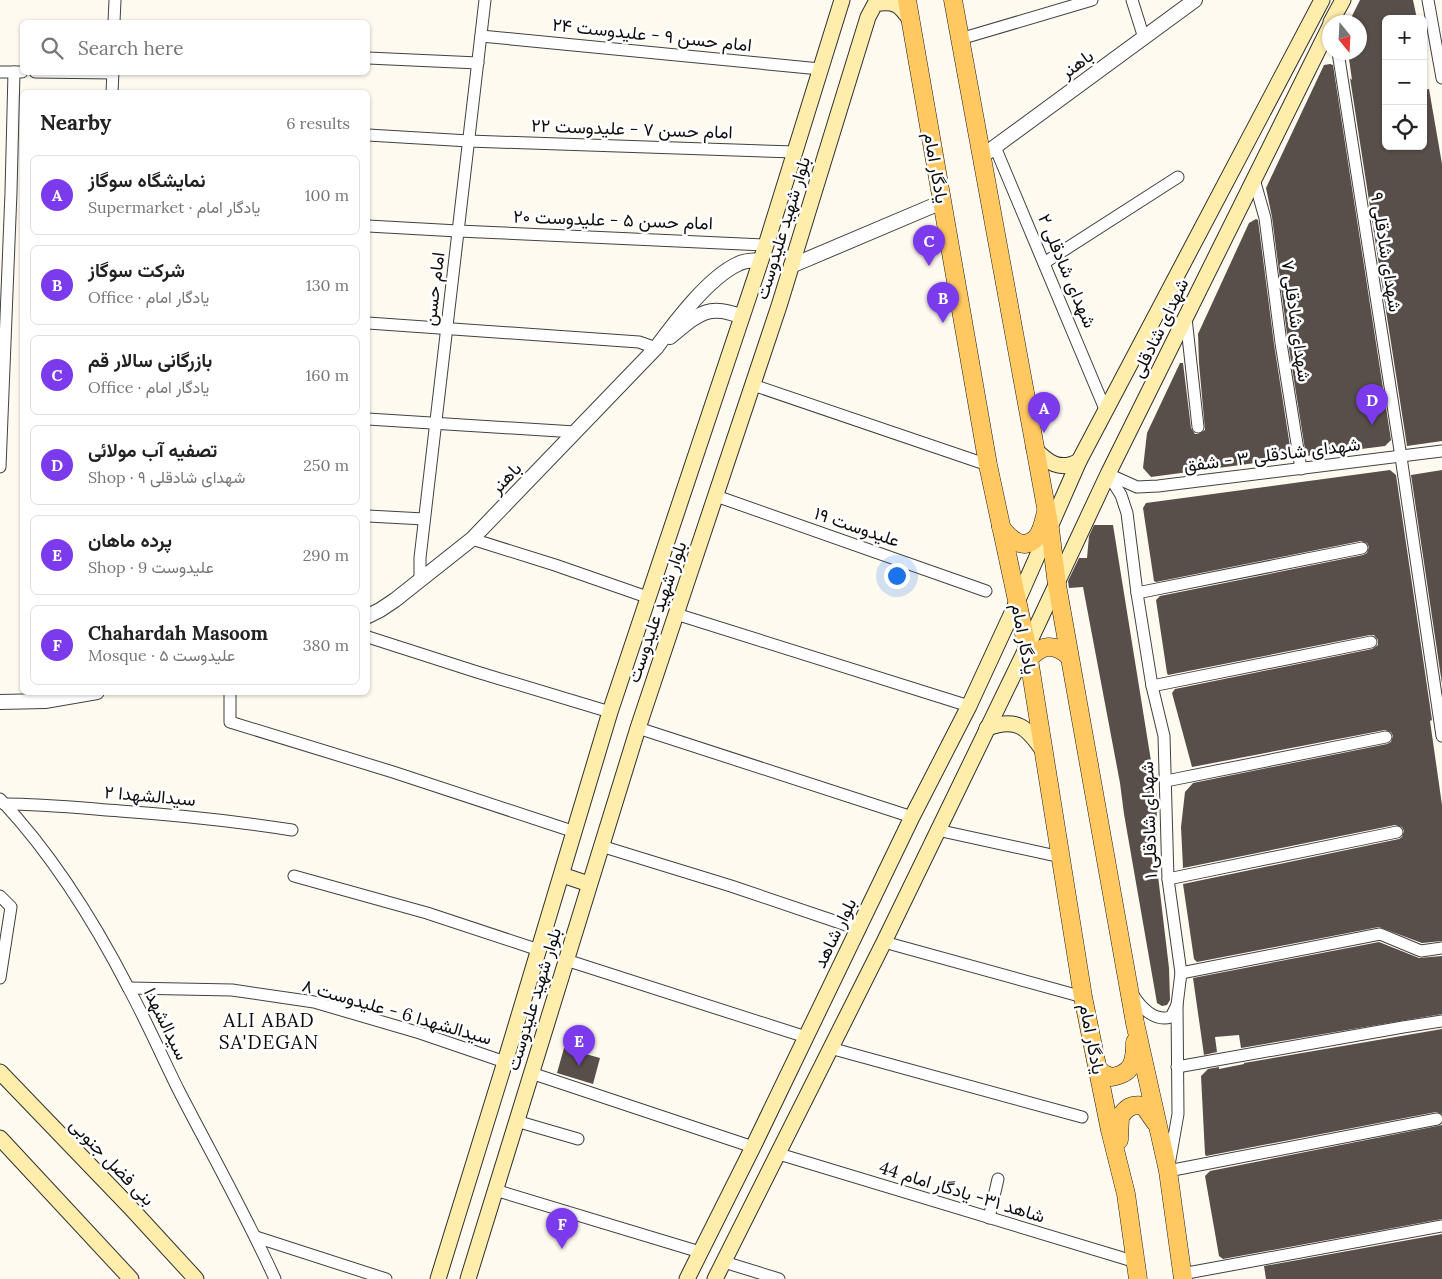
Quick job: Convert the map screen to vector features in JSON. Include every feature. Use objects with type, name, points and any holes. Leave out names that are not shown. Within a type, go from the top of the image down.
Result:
[{"type":"main road","name":"بلوار شهید علیدوست","points":[[438,1279],[506,1062],[610,712],[761,260],[842,0]]},
{"type":"main road","name":"بلوار شهید علیدوست","points":[[468,1279],[638,728],[753,385],[868,17],[875,4],[884,0],[896,2],[903,8],[911,21]]},
{"type":"main road","name":"یادگار امام","points":[[907,0],[988,465],[1028,653],[1083,997],[1110,1130],[1126,1194],[1137,1270]]},
{"type":"main road","points":[[953,0],[1050,529],[1069,656],[1135,1023],[1168,1171],[1182,1276]]},
{"type":"main road","name":"شهدای شادقلی","points":[[1017,602],[1079,461],[1105,409],[1322,0]]},
{"type":"main road","points":[[1335,15],[1343,0]]},
{"type":"main road","name":"شهدای شادقلی","points":[[1028,653],[1108,474],[1322,41]]},
{"type":"main road","points":[[1254,128],[1274,138]]},
{"type":"main road","points":[[1034,448],[1051,463],[1061,466],[1072,466],[1079,461]]},
{"type":"main road","points":[[1001,526],[1008,536],[1016,542],[1030,543],[1037,537],[1046,511]]},
{"type":"main road","name":"بلوار شاهد","points":[[687,1279],[968,706],[1017,602]]},
{"type":"main road","points":[[716,1279],[884,942],[987,728],[1028,653],[1050,646],[1058,647],[1069,656]]},
{"type":"main road","points":[[987,728],[1001,723],[1014,723],[1028,731],[1044,752]]},
{"type":"main road","points":[[562,875],[590,884]]},
{"type":"main road","points":[[1098,1069],[1111,1077],[1125,1073],[1130,1067],[1134,1061],[1135,1023]]},
{"type":"main road","name":"بنی فضل جنوبی","points":[[0,1072],[129,1206],[196,1279]]},
{"type":"main road","points":[[1126,1194],[1120,1142],[1120,1117],[1129,1107],[1138,1104],[1144,1106],[1160,1132]]},
{"type":"main road","points":[[0,1138],[131,1279]]},
{"type":"street","points":[[114,20],[115,0]]},
{"type":"street","name":"امام حسن","points":[[420,581],[420,558],[424,520],[485,0]]},
{"type":"street","points":[[960,39],[1092,0]]},
{"type":"street","points":[[1132,0],[1144,38]]},
{"type":"street","name":"باهنر","points":[[981,158],[1195,0]]},
{"type":"street","points":[[1428,0],[1442,78]]},
{"type":"street","name":"امام حسن ۹ - علیدوست ۲۴","points":[[481,36],[820,69]]},
{"type":"street","points":[[370,58],[478,63]]},
{"type":"street","name":"شهدای شادقلی ۹","points":[[1339,60],[1442,736]]},
{"type":"street","points":[[0,72],[18,72],[6,192],[0,467]]},
{"type":"street","points":[[112,90],[113,75]]},
{"type":"street","name":"امام حسن ۷ - علیدوست ۲۲","points":[[370,135],[469,141],[795,152]]},
{"type":"street","name":"شهدای شادقلی ۲","points":[[996,147],[1105,409]]},
{"type":"street","points":[[1044,263],[1178,177]]},
{"type":"street","name":"شهدای شادقلی ۷","points":[[1254,179],[1265,218],[1281,343],[1301,470]]},
{"type":"street","points":[[790,266],[942,202]]},
{"type":"street","name":"امام حسن ۵ - علیدوست ۲۰","points":[[370,226],[766,244]]},
{"type":"street","name":"باهنر","points":[[370,615],[420,581],[472,539],[656,348],[683,312],[726,270],[740,262],[761,260]]},
{"type":"street","name":"باهنر","points":[[656,348],[690,321],[714,310],[742,317]]},
{"type":"street","points":[[1186,318],[1198,427]]},
{"type":"street","points":[[370,324],[639,342],[656,348]]},
{"type":"street","points":[[753,385],[988,465]]},
{"type":"street","points":[[370,419],[575,432]]},
{"type":"street","name":"شهدای شادقلی ۳ - شفق","points":[[1108,474],[1137,487],[1144,487],[1301,470],[1442,451]]},
{"type":"street","name":"شهدای شادقلی ۱","points":[[1108,474],[1121,495],[1127,513],[1137,593],[1152,686],[1164,736],[1168,879],[1181,973],[1177,1005],[1178,1114],[1168,1171]]},
{"type":"street","name":"علیدوست ۱۹","points":[[716,496],[986,590]]},
{"type":"street","points":[[370,516],[424,520]]},
{"type":"street","points":[[472,539],[648,597]]},
{"type":"street","points":[[1137,593],[1362,548]]},
{"type":"street","points":[[676,614],[968,706]]},
{"type":"street","points":[[370,637],[477,672],[610,712]]},
{"type":"street","points":[[1152,686],[1371,642]]},
{"type":"street","points":[[0,702],[45,701],[81,695]]},
{"type":"street","points":[[230,695],[230,722],[393,772],[575,832]]},
{"type":"street","points":[[638,728],[912,817]]},
{"type":"street","points":[[1166,781],[1386,737]]},
{"type":"street","name":"سیدالشهدا ۲","points":[[2,802],[150,813],[241,822],[292,830]]},
{"type":"street","name":"سیدالشهدا","points":[[2,802],[44,850],[75,894],[129,988],[179,1091],[256,1236],[275,1279]]},
{"type":"street","points":[[937,830],[1062,857]]},
{"type":"street","points":[[1168,879],[1397,832]]},
{"type":"street","points":[[601,846],[731,886],[858,929]]},
{"type":"street","points":[[294,876],[427,913],[539,950]]},
{"type":"street","points":[[0,896],[12,907],[0,978]]},
{"type":"street","points":[[1181,973],[1380,934],[1421,951],[1442,948]]},
{"type":"street","points":[[884,942],[1083,997]]},
{"type":"street","points":[[566,960],[806,1037]]},
{"type":"street","name":"سیدالشهدا 6 - علیدوست ۸","points":[[129,988],[232,990],[314,1002],[506,1062]]},
{"type":"street","points":[[1129,989],[1139,1005],[1156,1016],[1165,1019],[1171,1017],[1177,1005]]},
{"type":"street","points":[[1177,1067],[1442,1021]]},
{"type":"street","points":[[830,1048],[1082,1117]]},
{"type":"street","points":[[531,1073],[753,1146]]},
{"type":"street","points":[[1168,1171],[1437,1119]]},
{"type":"street","points":[[516,1121],[578,1139]]},
{"type":"street","name":"شاهد ۳۱- یادگار امام 44","points":[[779,1154],[989,1218],[1137,1270]]},
{"type":"street","points":[[989,1218],[998,1179]]},
{"type":"street","points":[[496,1190],[700,1252]]},
{"type":"street","points":[[1182,1276],[1442,1226]]},
{"type":"street","points":[[256,1236],[386,1279]]},
{"type":"street","points":[[724,1262],[779,1279]]},
{"type":"building","points":[[1360,0],[1413,0],[1416,15],[1382,15],[1382,150],[1427,150],[1427,89],[1429,89],[1442,164],[1442,441],[1407,446],[1350,78],[1352,80],[1349,60],[1367,60],[1367,15],[1352,15]]},
{"type":"building","points":[[1324,65],[1333,65],[1391,440],[1385,446],[1306,456],[1288,342],[1272,217],[1266,188]]},
{"type":"building","points":[[1256,219],[1258,220],[1274,344],[1291,453],[1285,459],[1151,477],[1143,468],[1147,433],[1180,363],[1183,363],[1191,428],[1195,434],[1205,430],[1198,334],[1249,223]]},
{"type":"building","points":[[1390,470],[1396,475],[1432,720],[1430,721],[1442,805],[1442,941],[1422,943],[1379,927],[1197,962],[1194,959],[1183,884],[1399,839],[1404,831],[1402,827],[1395,825],[1183,868],[1181,827],[1185,792],[1193,783],[1387,744],[1391,742],[1393,736],[1391,732],[1385,730],[1192,767],[1172,693],[1175,689],[1372,649],[1378,645],[1378,640],[1374,635],[1370,635],[1168,675],[1156,600],[1160,596],[1363,555],[1367,553],[1369,547],[1367,543],[1361,541],[1156,582],[1154,581],[1143,508],[1146,503]]},
{"type":"building","points":[[1442,470],[1442,684],[1411,475]]},
{"type":"building","points":[[1094,525],[1113,525],[1157,798],[1156,859],[1169,968],[1170,1000],[1167,1005],[1162,1006],[1157,1003],[1120,783],[1083,587],[1069,588],[1068,581],[1079,558],[1087,558],[1089,536]]},
{"type":"building","points":[[1379,942],[1419,958],[1442,956],[1442,1014],[1241,1048],[1239,1035],[1215,1037],[1217,1052],[1204,1055],[1193,978]]},
{"type":"building","points":[[1442,1029],[1442,1114],[1436,1112],[1206,1156],[1201,1076],[1208,1069],[1219,1067],[1219,1069]]},
{"type":"building","points":[[564,1048],[600,1058],[593,1084],[557,1073]]},
{"type":"building","points":[[1442,1125],[1442,1219],[1223,1259],[1219,1256],[1205,1176],[1210,1171]]},
{"type":"building","points":[[1442,1234],[1442,1279],[1266,1279],[1264,1266]]},
{"type":"place","name":"بازرگانی سالار قم","points":[[929,266]]},
{"type":"place","name":"شرکت سوگاز","points":[[943,323]]},
{"type":"place","name":"تصفیه آب مولائی","points":[[1372,425]]},
{"type":"place","name":"نمایشگاه سوگاز","points":[[1044,433]]},
{"type":"place","name":"پرده ماهان","points":[[579,1066]]},
{"type":"place","name":"Chahardah Masoom","points":[[562,1249]]},
{"type":"district","name":"ALI ABAD SA'DEGAN","points":[[269,1031]]}]
